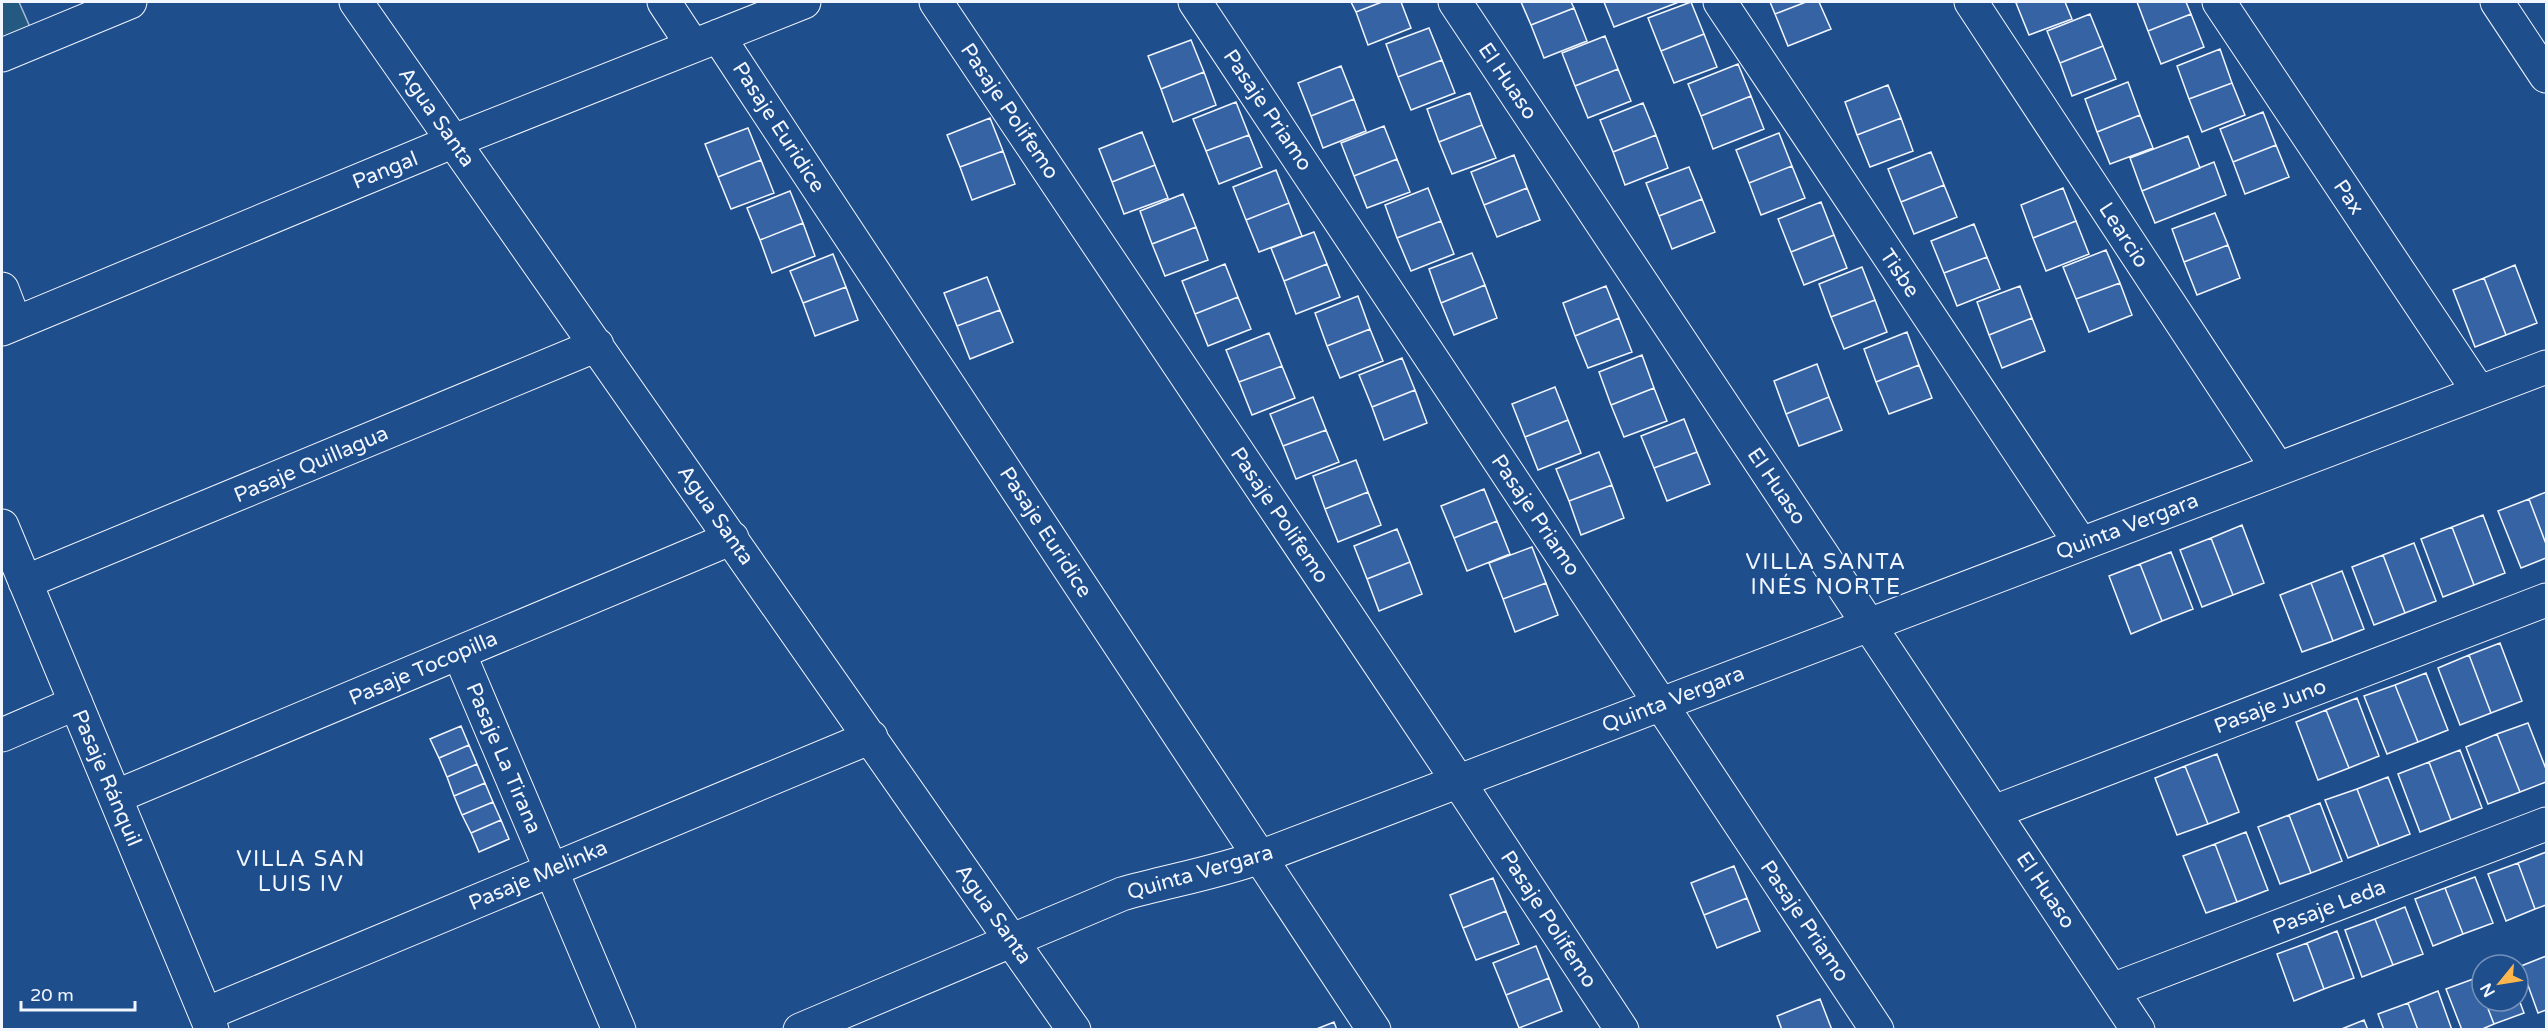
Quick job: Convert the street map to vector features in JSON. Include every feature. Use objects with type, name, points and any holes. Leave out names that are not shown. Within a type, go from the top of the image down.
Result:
[{"type":"street","points":[[2,55],[130,2]]},
{"type":"street","name":"Agua Santa","points":[[356,2],[1074,1029]]},
{"type":"street","name":"Pasaje Euridice","points":[[664,2],[706,41],[1260,857],[1374,1029]]},
{"type":"street","name":"Pangal","points":[[8,326],[454,141],[804,2]]},
{"type":"street","name":"Pasaje Polifemo","points":[[936,2],[1622,1029]]},
{"type":"street","name":"Pasaje Priamo","points":[[1196,2],[1877,1029]]},
{"type":"street","name":"El Huaso","points":[[1455,2],[2138,1029]]},
{"type":"street","name":"Tisbe","points":[[1720,2],[2081,544]]},
{"type":"street","name":"Learcio","points":[[1971,2],[2278,469]]},
{"type":"street","name":"Pax","points":[[2219,2],[2479,392]]},
{"type":"street","points":[[2497,2],[2545,69]]},
{"type":"street","points":[[2,289],[8,326]]},
{"type":"street","name":"Pasaje Quillagua","points":[[25,582],[597,345]]},
{"type":"street","name":"Quinta Vergara","points":[[800,1029],[1122,894],[1200,876],[1260,857],[2547,367]]},
{"type":"street","name":"Pasaje Ránquil","points":[[2,526],[209,1022]]},
{"type":"street","name":"Pasaje Tocopilla","points":[[115,797],[732,538]]},
{"type":"street","name":"Pasaje Juno","points":[[1994,812],[2547,600]]},
{"type":"street","name":"Pasaje La Tirana","points":[[459,653],[619,1029]]},
{"type":"street","points":[[2,735],[76,703]]},
{"type":"street","name":"Pasaje Melinka","points":[[209,1022],[551,870],[871,737]]},
{"type":"street","name":"Pasaje Leda","points":[[2112,990],[2547,824]]},
{"type":"shaded area","points":[[2,2],[19,2],[30,27],[2,39]]},
{"type":"building","points":[[1351,2],[1382,2],[1356,12]]},
{"type":"building","points":[[1382,2],[1401,2],[1411,28],[1368,45],[1356,12]]},
{"type":"building","points":[[1521,2],[1571,2],[1574,8],[1531,25]]},
{"type":"building","points":[[1604,2],[1679,2],[1614,27]]},
{"type":"building","points":[[1691,2],[1704,34],[1661,51],[1648,18]]},
{"type":"building","points":[[1770,2],[1806,2],[1775,14]]},
{"type":"building","points":[[1806,2],[1819,2],[1831,29],[1788,46],[1775,14]]},
{"type":"building","points":[[2065,2],[2072,19],[2029,35],[2016,3]]},
{"type":"building","points":[[2137,2],[2186,2],[2191,14],[2148,31]]},
{"type":"building","points":[[1574,8],[1587,41],[1544,58],[1531,25]]},
{"type":"building","points":[[2090,14],[2103,46],[2060,63],[2047,31]]},
{"type":"building","points":[[2191,14],[2204,47],[2161,64],[2148,31]]},
{"type":"building","points":[[1429,28],[1442,60],[1398,77],[1386,44]]},
{"type":"building","points":[[1704,34],[1717,67],[1674,83],[1661,51]]},
{"type":"building","points":[[1605,36],[1618,69],[1575,86],[1562,53]]},
{"type":"building","points":[[1191,40],[1204,72],[1161,89],[1148,56]]},
{"type":"building","points":[[2103,46],[2116,79],[2072,96],[2060,63]]},
{"type":"building","points":[[2220,49],[2232,83],[2189,99],[2177,66]]},
{"type":"building","points":[[1442,60],[1455,93],[1411,110],[1398,77]]},
{"type":"building","points":[[1738,64],[1751,96],[1701,116],[1688,84]]},
{"type":"building","points":[[1341,66],[1354,99],[1311,116],[1298,83]]},
{"type":"building","points":[[1618,69],[1631,101],[1588,118],[1575,86]]},
{"type":"building","points":[[1204,72],[1216,105],[1173,122],[1161,89]]},
{"type":"building","points":[[2128,82],[2140,115],[2097,132],[2085,99]]},
{"type":"building","points":[[2232,83],[2245,115],[2202,132],[2189,99]]},
{"type":"building","points":[[1888,85],[1901,118],[1857,135],[1845,102]]},
{"type":"building","points":[[1470,93],[1482,125],[1439,142],[1427,109]]},
{"type":"building","points":[[1751,96],[1764,129],[1713,149],[1701,116]]},
{"type":"building","points":[[1354,99],[1366,131],[1323,148],[1311,116]]},
{"type":"building","points":[[1236,102],[1249,135],[1206,151],[1193,119]]},
{"type":"building","points":[[1643,103],[1656,135],[1613,152],[1600,120]]},
{"type":"building","points":[[2263,112],[2276,145],[2233,162],[2220,129]]},
{"type":"building","points":[[2140,115],[2153,148],[2110,164],[2097,132]]},
{"type":"building","points":[[990,118],[1003,151],[960,167],[947,135]]},
{"type":"building","points":[[1901,118],[1913,151],[1870,167],[1857,135]]},
{"type":"building","points":[[1482,125],[1496,158],[1452,174],[1439,142]]},
{"type":"building","points":[[1384,126],[1397,159],[1354,176],[1341,143]]},
{"type":"building","points":[[748,128],[761,160],[718,177],[705,144]]},
{"type":"building","points":[[1142,132],[1155,165],[1112,182],[1099,149]]},
{"type":"building","points":[[1779,133],[1792,166],[1749,183],[1736,150]]},
{"type":"building","points":[[1249,135],[1262,167],[1219,184],[1206,151]]},
{"type":"building","points":[[1656,135],[1668,168],[1625,185],[1613,152]]},
{"type":"building","points":[[2188,136],[2200,168],[2142,191],[2130,158]]},
{"type":"building","points":[[2276,145],[2289,177],[2245,194],[2233,162]]},
{"type":"building","points":[[1003,151],[1015,184],[972,200],[960,167]]},
{"type":"building","points":[[1931,152],[1944,185],[1901,202],[1888,169]]},
{"type":"building","points":[[1514,155],[1527,188],[1484,205],[1471,172]]},
{"type":"building","points":[[1397,159],[1410,192],[1367,208],[1354,176]]},
{"type":"building","points":[[761,160],[774,193],[731,209],[718,177]]},
{"type":"building","points":[[2214,162],[2226,195],[2155,223],[2142,191]]},
{"type":"building","points":[[1155,165],[1168,198],[1124,214],[1112,182]]},
{"type":"building","points":[[1792,166],[1805,198],[1761,215],[1749,183]]},
{"type":"building","points":[[1689,167],[1702,199],[1659,216],[1646,183]]},
{"type":"building","points":[[1276,170],[1289,203],[1246,220],[1233,187]]},
{"type":"building","points":[[1944,185],[1957,217],[1914,234],[1901,202]]},
{"type":"building","points":[[1428,188],[1441,221],[1397,238],[1385,205]]},
{"type":"building","points":[[1527,188],[1540,220],[1497,237],[1484,205]]},
{"type":"building","points":[[2063,188],[2076,221],[2033,238],[2021,205]]},
{"type":"building","points":[[790,191],[803,223],[760,240],[747,208]]},
{"type":"building","points":[[1183,194],[1196,227],[1152,244],[1140,211]]},
{"type":"building","points":[[1702,199],[1715,232],[1672,249],[1659,216]]},
{"type":"building","points":[[1821,202],[1834,235],[1791,252],[1778,219]]},
{"type":"building","points":[[1289,203],[1302,236],[1259,252],[1246,220]]},
{"type":"building","points":[[2215,213],[2228,245],[2184,262],[2172,229]]},
{"type":"building","points":[[1441,221],[1454,254],[1411,271],[1397,238]]},
{"type":"building","points":[[2076,221],[2089,254],[2046,271],[2033,238]]},
{"type":"building","points":[[803,223],[815,256],[772,273],[760,240]]},
{"type":"building","points":[[1974,224],[1987,257],[1944,273],[1931,241]]},
{"type":"building","points":[[1196,227],[1208,260],[1165,276],[1152,244]]},
{"type":"building","points":[[1314,232],[1327,264],[1284,281],[1271,248]]},
{"type":"building","points":[[1834,235],[1847,268],[1804,285],[1791,252]]},
{"type":"building","points":[[2228,245],[2240,278],[2197,295],[2184,262]]},
{"type":"building","points":[[2106,250],[2120,283],[2076,299],[2063,267]]},
{"type":"building","points":[[1472,253],[1485,285],[1441,303],[1429,269]]},
{"type":"building","points":[[833,254],[846,287],[803,303],[790,271]]},
{"type":"building","points":[[1987,257],[2000,289],[1957,306],[1944,273]]},
{"type":"building","points":[[1225,264],[1238,297],[1195,314],[1182,281]]},
{"type":"building","points":[[1327,264],[1340,297],[1296,314],[1284,281]]},
{"type":"building","points":[[2515,265],[2537,323],[2506,335],[2484,278]]},
{"type":"building","points":[[1862,267],[1875,300],[1831,317],[1819,284]]},
{"type":"building","points":[[987,277],[1000,310],[957,326],[944,293]]},
{"type":"building","points":[[2484,278],[2506,335],[2475,347],[2453,290]]},
{"type":"building","points":[[2120,283],[2132,315],[2089,332],[2076,299]]},
{"type":"building","points":[[1485,285],[1497,318],[1454,335],[1441,303]]},
{"type":"building","points":[[1606,286],[1619,318],[1575,336],[1563,303]]},
{"type":"building","points":[[2020,286],[2032,318],[1989,335],[1977,302]]},
{"type":"building","points":[[846,287],[858,320],[815,336],[803,303]]},
{"type":"building","points":[[1358,296],[1370,329],[1327,346],[1315,313]]},
{"type":"building","points":[[1238,297],[1251,329],[1208,346],[1195,314]]},
{"type":"building","points":[[1875,300],[1887,332],[1844,349],[1831,317]]},
{"type":"building","points":[[1000,310],[1013,342],[970,359],[957,326]]},
{"type":"building","points":[[1619,318],[1632,352],[1588,368],[1575,336]]},
{"type":"building","points":[[2032,318],[2045,351],[2002,368],[1989,335]]},
{"type":"building","points":[[1370,329],[1383,361],[1340,378],[1327,346]]},
{"type":"building","points":[[1907,332],[1919,365],[1876,382],[1864,349]]},
{"type":"building","points":[[1269,333],[1282,366],[1239,382],[1226,350]]},
{"type":"building","points":[[1642,355],[1654,388],[1611,405],[1599,372]]},
{"type":"building","points":[[1402,358],[1415,390],[1372,407],[1359,375]]},
{"type":"building","points":[[1817,364],[1829,397],[1786,414],[1774,381]]},
{"type":"building","points":[[1919,365],[1932,398],[1889,414],[1876,382]]},
{"type":"building","points":[[1282,366],[1295,398],[1252,415],[1239,382]]},
{"type":"building","points":[[1555,387],[1568,420],[1525,437],[1512,404]]},
{"type":"building","points":[[1654,388],[1667,421],[1624,437],[1611,405]]},
{"type":"building","points":[[1415,390],[1427,423],[1384,440],[1372,407]]},
{"type":"building","points":[[1313,397],[1326,430],[1283,446],[1270,414]]},
{"type":"building","points":[[1829,397],[1842,430],[1799,446],[1786,414]]},
{"type":"building","points":[[1684,419],[1697,452],[1654,468],[1641,436]]},
{"type":"building","points":[[1568,420],[1581,453],[1538,470],[1525,437]]},
{"type":"building","points":[[1326,430],[1339,462],[1296,479],[1283,446]]},
{"type":"building","points":[[1599,452],[1612,485],[1569,501],[1556,469]]},
{"type":"building","points":[[1697,452],[1710,484],[1667,501],[1654,468]]},
{"type":"building","points":[[1356,460],[1368,492],[1325,509],[1313,476]]},
{"type":"building","points":[[1612,485],[1624,518],[1581,535],[1569,501]]},
{"type":"building","points":[[1484,489],[1497,521],[1454,538],[1441,506]]},
{"type":"building","points":[[1368,492],[1381,525],[1338,542],[1325,509]]},
{"type":"building","points":[[2546,492],[2546,544],[2529,499]]},
{"type":"building","points":[[2529,499],[2546,544],[2546,558],[2521,568],[2498,511]]},
{"type":"building","points":[[2483,515],[2505,573],[2474,585],[2452,527]]},
{"type":"building","points":[[1497,521],[1510,554],[1467,571],[1454,538]]},
{"type":"building","points":[[2242,525],[2264,583],[2233,595],[2211,538]]},
{"type":"building","points":[[2452,527],[2474,585],[2443,597],[2421,539]]},
{"type":"building","points":[[1397,529],[1410,562],[1367,579],[1354,546]]},
{"type":"building","points":[[2211,538],[2233,595],[2202,607],[2180,550]]},
{"type":"building","points":[[2414,543],[2436,601],[2405,613],[2383,555]]},
{"type":"building","points":[[1532,547],[1546,583],[1503,599],[1489,563]]},
{"type":"building","points":[[2171,552],[2193,609],[2162,621],[2140,564]]},
{"type":"building","points":[[2383,555],[2405,613],[2374,625],[2352,567]]},
{"type":"building","points":[[1410,562],[1422,594],[1379,611],[1367,579]]},
{"type":"building","points":[[2140,564],[2162,621],[2131,634],[2109,576]]},
{"type":"building","points":[[2342,571],[2364,629],[2333,641],[2311,583]]},
{"type":"building","points":[[1546,583],[1558,615],[1515,632],[1503,599]]},
{"type":"building","points":[[2311,583],[2333,641],[2302,652],[2280,595]]},
{"type":"building","points":[[2500,643],[2522,701],[2491,713],[2469,655]]},
{"type":"building","points":[[2469,655],[2491,713],[2460,725],[2438,668]]},
{"type":"building","points":[[2426,673],[2448,730],[2418,742],[2395,685]]},
{"type":"building","points":[[2395,685],[2418,742],[2387,754],[2364,696]]},
{"type":"building","points":[[2357,698],[2379,756],[2349,768],[2326,710]]},
{"type":"building","points":[[2326,710],[2349,768],[2318,780],[2296,722]]},
{"type":"building","points":[[2528,723],[2546,769],[2546,782],[2520,792],[2497,734]]},
{"type":"building","points":[[461,726],[469,745],[439,758],[430,739]]},
{"type":"building","points":[[2497,734],[2520,792],[2488,804],[2466,747]]},
{"type":"building","points":[[469,745],[477,764],[447,777],[439,758]]},
{"type":"building","points":[[2460,750],[2482,808],[2451,820],[2429,762]]},
{"type":"building","points":[[2217,754],[2239,812],[2208,824],[2185,766]]},
{"type":"building","points":[[2429,762],[2451,820],[2420,832],[2398,774]]},
{"type":"building","points":[[477,764],[485,783],[454,796],[447,777]]},
{"type":"building","points":[[2185,766],[2208,824],[2177,835],[2155,778]]},
{"type":"building","points":[[2388,777],[2410,834],[2379,846],[2357,789]]},
{"type":"building","points":[[485,783],[493,802],[462,815],[454,796]]},
{"type":"building","points":[[2357,789],[2379,846],[2348,858],[2325,800]]},
{"type":"building","points":[[493,802],[501,820],[471,833],[462,815]]},
{"type":"building","points":[[2320,803],[2342,861],[2311,873],[2289,815]]},
{"type":"building","points":[[2289,815],[2311,873],[2280,884],[2258,827]]},
{"type":"building","points":[[501,820],[509,839],[479,852],[471,833]]},
{"type":"building","points":[[2246,832],[2268,890],[2237,902],[2215,844]]},
{"type":"building","points":[[2215,844],[2237,902],[2206,913],[2183,856]]},
{"type":"building","points":[[2546,852],[2546,905],[2535,909],[2518,863]]},
{"type":"building","points":[[2518,863],[2535,909],[2506,921],[2488,874]]},
{"type":"building","points":[[1734,866],[1747,898],[1704,915],[1691,883]]},
{"type":"building","points":[[2475,877],[2493,923],[2463,934],[2445,888]]},
{"type":"building","points":[[1493,878],[1506,911],[1463,928],[1450,895]]},
{"type":"building","points":[[2445,888],[2463,934],[2433,946],[2415,899]]},
{"type":"building","points":[[1747,898],[1760,931],[1717,948],[1704,915]]},
{"type":"building","points":[[2405,907],[2423,954],[2393,965],[2375,919]]},
{"type":"building","points":[[1506,911],[1519,944],[1476,960],[1463,928]]},
{"type":"building","points":[[2375,919],[2393,965],[2362,977],[2345,930]]},
{"type":"building","points":[[2337,931],[2354,978],[2324,989],[2307,943]]},
{"type":"building","points":[[2307,943],[2324,989],[2294,1001],[2277,954]]},
{"type":"building","points":[[1536,946],[1549,978],[1506,995],[1493,963]]},
{"type":"building","points":[[2546,956],[2546,1010],[2538,1013],[2530,991],[2530,962]]},
{"type":"building","points":[[1549,978],[1562,1011],[1519,1028],[1506,995]]},
{"type":"building","points":[[2470,980],[2470,1013],[2490,1013],[2494,1024],[2480,1030],[2462,1030],[2446,989]]},
{"type":"building","points":[[2438,991],[2452,1030],[2418,1030],[2408,1003]]},
{"type":"building","points":[[1820,999],[1832,1030],[1782,1030],[1777,1016]]},
{"type":"building","points":[[2408,1003],[2418,1030],[2384,1030],[2378,1014]]},
{"type":"building","points":[[2490,1013],[2524,1013],[2494,1024]]},
{"type":"building","points":[[2364,1020],[2368,1030],[2339,1030]]},
{"type":"building","points":[[1334,1022],[1337,1030],[1314,1030]]},
{"type":"district","name":"VILLA SANTA INÉS NORTE","points":[[1826,574]]},
{"type":"district","name":"VILLA SAN LUIS IV","points":[[301,870]]}]
